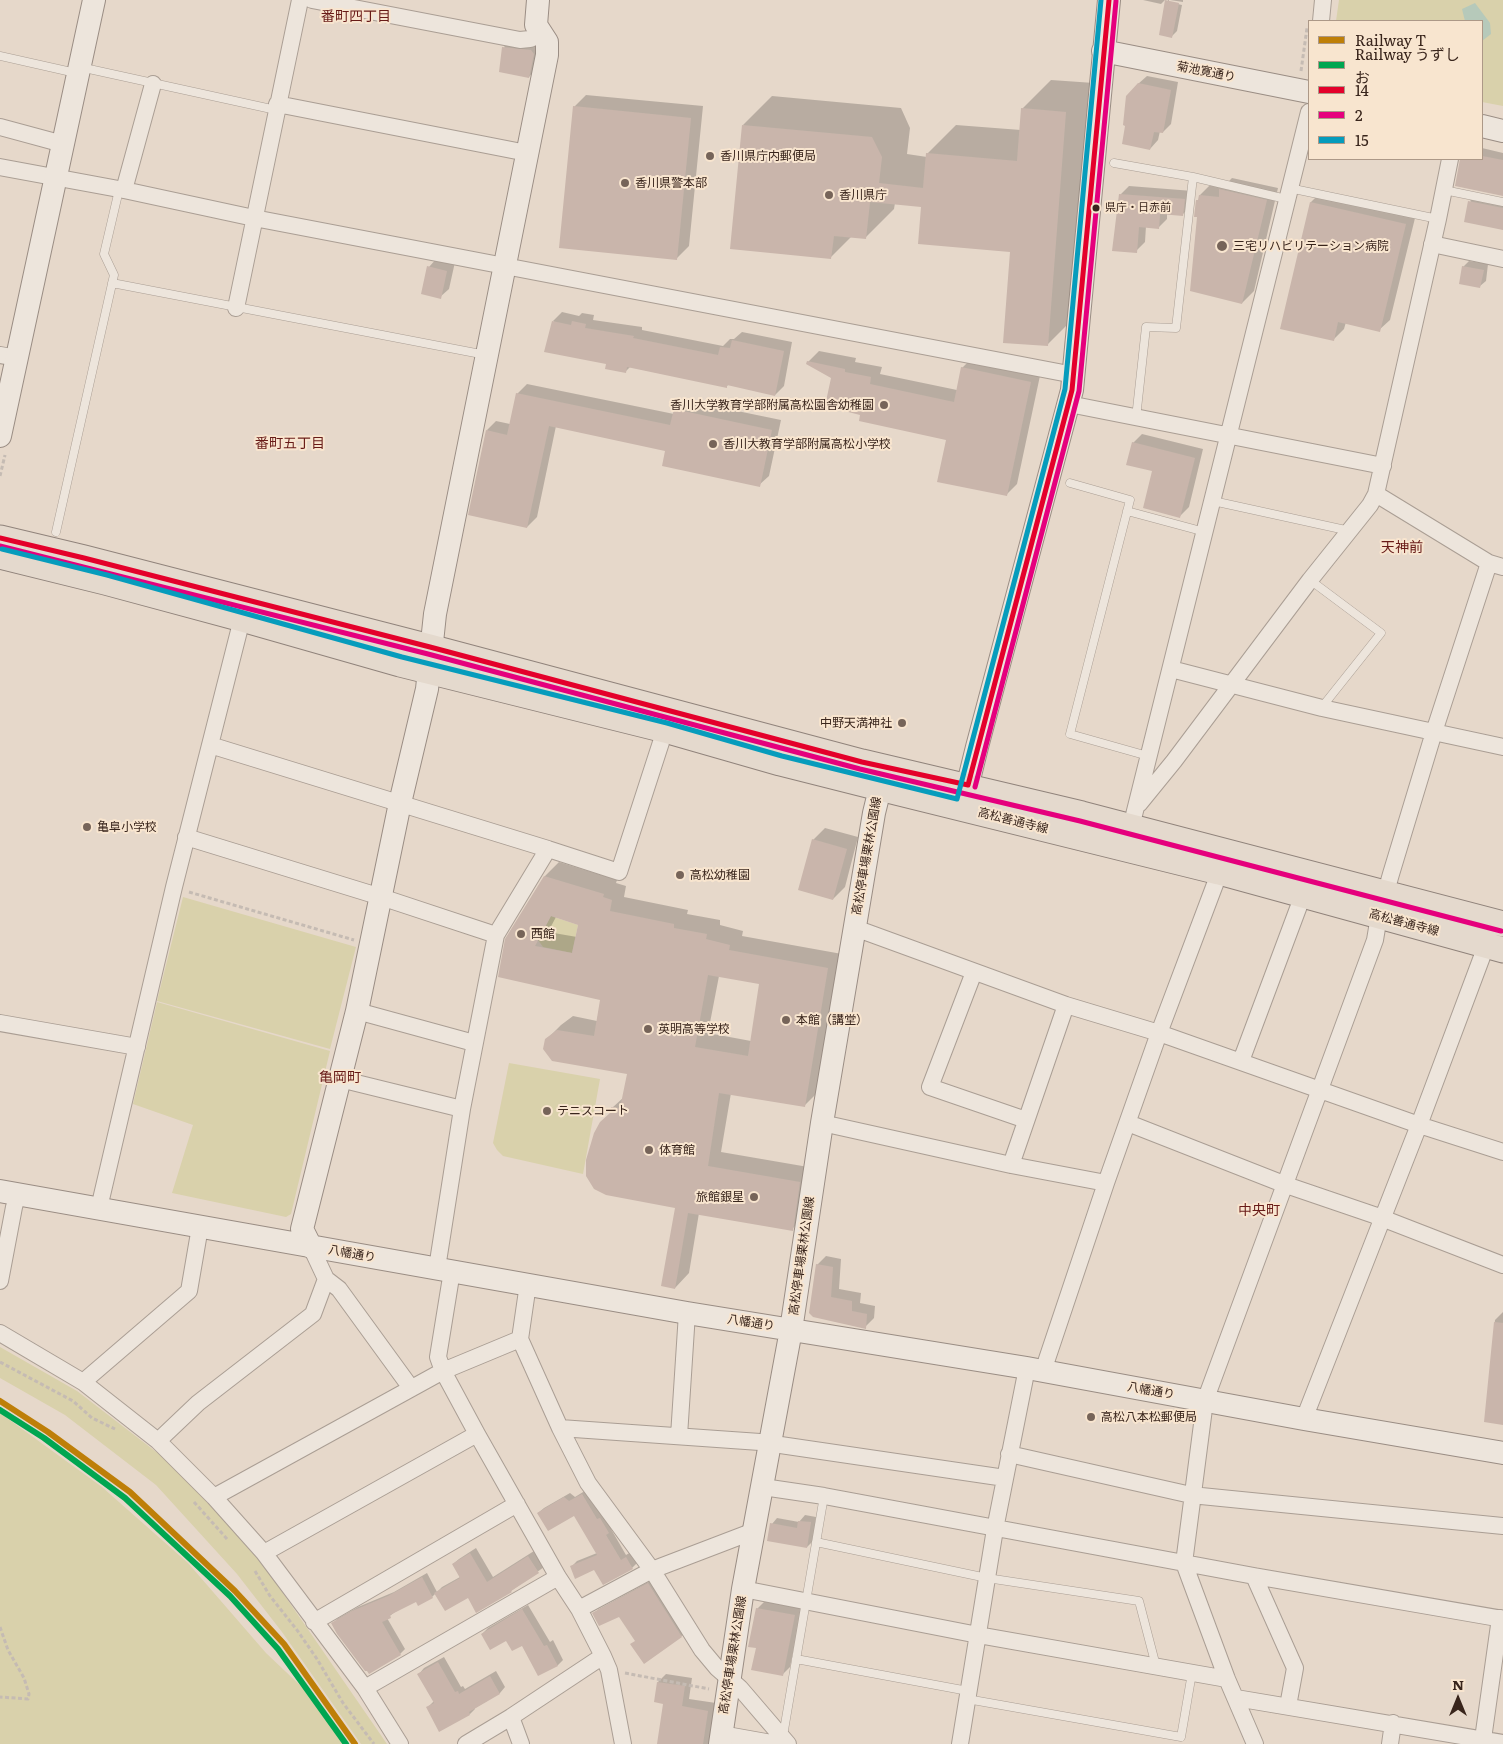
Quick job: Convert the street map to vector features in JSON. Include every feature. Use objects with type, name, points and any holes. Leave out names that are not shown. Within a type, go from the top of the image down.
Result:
[{"type":"main road","name":"高松善通寺線","points":[[0,538],[84,558],[780,763],[882,778]]},
{"type":"main road","name":"高松善通寺線","points":[[0,556],[105,582],[305,638],[429,659],[882,778],[965,796],[1131,827],[1223,862],[1383,905],[1498,923]]},
{"type":"main road","name":"高松善通寺線","points":[[1383,905],[1495,948]]},
{"type":"street","points":[[0,436],[9,356],[56,178],[94,0]]},
{"type":"street","points":[[236,308],[300,0]]},
{"type":"street","points":[[312,0],[520,40],[530,39],[542,34]]},
{"type":"street","points":[[411,1388],[339,1290],[326,1279],[302,1229],[357,1011],[400,803],[427,690],[435,614],[547,55],[547,42],[536,25],[535,20],[538,0]]},
{"type":"street","points":[[965,796],[976,747],[1069,404],[1074,375],[1109,0]]},
{"type":"street","points":[[1316,20],[1323,0]]},
{"type":"street","name":"菊池寛通り","points":[[1103,51],[1305,82]]},
{"type":"street","points":[[121,190],[153,84]]},
{"type":"street","points":[[277,107],[527,153]]},
{"type":"street","points":[[1131,827],[1206,532],[1308,116]]},
{"type":"street","points":[[1483,126],[1503,131]]},
{"type":"street","points":[[0,128],[63,144]]},
{"type":"street","points":[[1131,827],[1174,761],[1310,580],[1370,505],[1376,494],[1450,160]]},
{"type":"street","points":[[0,167],[254,218],[1074,375]]},
{"type":"street","points":[[1432,244],[1503,258]]},
{"type":"street","points":[[1069,404],[1383,466]]},
{"type":"street","points":[[1255,1744],[1184,1563],[1191,1495],[1205,1401],[1375,940],[1383,905],[1434,732],[1496,565],[1376,494]]},
{"type":"street","points":[[100,1208],[186,837],[242,619]]},
{"type":"street","points":[[1171,668],[1322,708],[1503,747]]},
{"type":"street","points":[[210,745],[619,872],[664,730]]},
{"type":"street","name":"高松停車場栗林公園線","points":[[721,1739],[722,1684],[743,1589],[771,1444],[791,1330],[822,1123],[882,778]]},
{"type":"street","points":[[186,837],[381,897],[496,935]]},
{"type":"street","points":[[548,849],[496,935],[462,1109],[438,1358],[477,1434],[558,1577],[579,1609],[606,1663],[623,1744]]},
{"type":"street","points":[[960,1744],[1009,1454],[1035,1370],[1106,1183],[1223,862]]},
{"type":"street","points":[[1241,1060],[1306,885]]},
{"type":"street","points":[[1304,1419],[1419,1125],[1495,948],[1498,923]]},
{"type":"street","points":[[855,928],[1066,1005],[1241,1060],[1419,1125],[1503,1152]]},
{"type":"street","points":[[974,972],[930,1087],[1026,1120]]},
{"type":"street","points":[[1011,1165],[1066,1005]]},
{"type":"street","points":[[357,1011],[474,1043]]},
{"type":"street","points":[[0,1023],[136,1047]]},
{"type":"street","points":[[340,1079],[462,1109]]},
{"type":"street","points":[[822,1123],[1011,1165],[1106,1183]]},
{"type":"street","points":[[1128,1123],[1286,1185],[1382,1219],[1503,1266]]},
{"type":"street","points":[[0,1281],[14,1208],[9,1192]]},
{"type":"street","name":"八幡通り","points":[[9,1192],[687,1313],[1035,1370],[1503,1453]]},
{"type":"street","points":[[83,1382],[189,1291],[200,1227]]},
{"type":"street","points":[[158,1441],[198,1404],[313,1314],[326,1279]]},
{"type":"street","points":[[528,1284],[520,1339],[560,1428],[588,1483],[652,1570],[702,1650],[717,1668],[722,1684],[740,1688],[782,1742]]},
{"type":"street","points":[[679,1436],[687,1313]]},
{"type":"street","points":[[0,1333],[83,1382],[158,1441],[214,1497],[264,1553],[364,1688],[400,1744]]},
{"type":"street","points":[[214,1497],[443,1371],[520,1339]]},
{"type":"street","points":[[560,1428],[771,1444],[1005,1478]]},
{"type":"street","points":[[264,1553],[477,1434]]},
{"type":"street","points":[[1009,1454],[1191,1495],[1503,1526]]},
{"type":"street","points":[[763,1487],[824,1496],[1254,1576],[1501,1618],[1483,1739]]},
{"type":"street","points":[[314,1622],[517,1504]]},
{"type":"street","points":[[579,1609],[652,1570],[754,1532]]},
{"type":"street","points":[[1254,1576],[1294,1668],[1288,1706]]},
{"type":"street","points":[[364,1688],[558,1577]]},
{"type":"street","points":[[743,1589],[978,1635],[1228,1679]]},
{"type":"street","points":[[466,1744],[606,1663]]},
{"type":"street","points":[[1236,1698],[1393,1723],[1465,1741],[1483,1739],[1503,1742]]},
{"type":"street","points":[[511,1717],[521,1744]]},
{"type":"street","points":[[1390,1744],[1393,1723]]},
{"type":"street","points":[[721,1739],[782,1742]]},
{"type":"lane","points":[[0,56],[67,71]]},
{"type":"lane","points":[[89,69],[153,84],[277,107]]},
{"type":"lane","points":[[1114,163],[1438,219]]},
{"type":"lane","points":[[1136,418],[1146,327],[1176,328],[1194,177]]},
{"type":"lane","points":[[56,532],[114,275],[104,254],[121,190]]},
{"type":"lane","points":[[1444,190],[1503,202]]},
{"type":"lane","points":[[112,283],[486,355]]},
{"type":"lane","points":[[1070,483],[1130,500],[1070,734],[1148,756]]},
{"type":"lane","points":[[1213,501],[1350,531]]},
{"type":"lane","points":[[1127,511],[1206,532]]},
{"type":"lane","points":[[1310,580],[1381,633],[1322,708]]},
{"type":"lane","points":[[782,1742],[824,1496]]},
{"type":"lane","points":[[816,1542],[987,1578],[1139,1601],[1156,1666]]},
{"type":"lane","points":[[796,1660],[1182,1737],[1192,1673]]},
{"type":"path","points":[[1305,82],[1308,63]]},
{"type":"path","points":[[174,887],[371,945]]},
{"type":"path","points":[[0,1362],[73,1401],[92,1418],[121,1432]]},
{"type":"path","points":[[191,1499],[230,1541]]},
{"type":"path","points":[[253,1568],[270,1596],[297,1630],[343,1703],[374,1744]]},
{"type":"path","points":[[0,1627],[8,1650],[24,1678],[29,1694],[28,1699],[0,1697]]},
{"type":"path","points":[[606,1663],[722,1684]]},
{"type":"shaded area","points":[[1339,0],[1503,0],[1503,106],[1483,102],[1483,20],[1336,20]]},
{"type":"shaded area","points":[[1475,3],[1490,23],[1491,34],[1483,40],[1483,20],[1465,20],[1462,9]]},
{"type":"shaded area","points":[[183,897],[356,947],[330,1049],[157,1001]]},
{"type":"shaded area","points":[[551,916],[578,925],[572,953],[543,947],[538,940]]},
{"type":"shaded area","points":[[157,1002],[330,1051],[291,1214],[286,1217],[172,1193],[193,1125],[133,1104]]},
{"type":"shaded area","name":"テニスコート","points":[[509,1063],[600,1079],[583,1174],[503,1156],[497,1150],[493,1143]]},
{"type":"shaded area","points":[[0,1347],[77,1391],[168,1461],[256,1554],[387,1744],[361,1744],[282,1632],[237,1574],[156,1485],[65,1415],[0,1378]]},
{"type":"shaded area","points":[[0,1413],[102,1487],[188,1563],[266,1653],[324,1708],[350,1744],[0,1744]]},
{"type":"building","points":[[1165,0],[1179,3],[1172,38],[1159,35]]},
{"type":"building","points":[[502,47],[531,50],[534,54],[529,78],[499,72]]},
{"type":"building","points":[[1138,83],[1171,90],[1163,133],[1154,132],[1150,150],[1122,144],[1126,96]]},
{"type":"building","name":"香川県警本部","points":[[573,106],[691,118],[677,260],[559,248]]},
{"type":"building","points":[[1021,108],[1066,112],[1048,346],[1003,343],[1010,252],[918,244],[921,207],[870,202],[866,239],[834,236],[831,259],[730,249],[742,125],[872,137],[882,157],[879,183],[923,188],[926,153],[1017,161]]},
{"type":"building","points":[[1483,156],[1503,160],[1503,196],[1455,186],[1460,160],[1483,160]]},
{"type":"building","points":[[1219,189],[1267,200],[1242,304],[1190,291],[1197,217],[1194,217],[1196,200],[1198,200],[1199,195],[1219,197]]},
{"type":"building","points":[[1119,194],[1185,199],[1183,216],[1160,214],[1159,229],[1139,227],[1137,253],[1112,251]]},
{"type":"building","points":[[1468,201],[1503,208],[1503,230],[1464,222]]},
{"type":"building","points":[[1310,202],[1406,224],[1380,332],[1338,322],[1334,341],[1280,329]]},
{"type":"building","points":[[427,266],[447,271],[441,299],[421,294]]},
{"type":"building","points":[[1462,266],[1484,270],[1480,288],[1459,284]]},
{"type":"building","points":[[552,321],[571,325],[572,321],[586,324],[585,328],[634,336],[633,338],[718,355],[720,347],[730,348],[732,340],[784,351],[775,396],[727,385],[727,388],[627,367],[626,373],[605,369],[606,364],[544,352]]},
{"type":"building","points":[[807,361],[871,377],[870,384],[954,402],[961,367],[1031,382],[1007,496],[937,482],[946,440],[859,421],[860,415],[825,406],[831,378],[806,364]]},
{"type":"building","points":[[516,393],[670,425],[674,409],[772,430],[760,487],[662,466],[665,451],[549,426],[527,528],[468,515],[486,430],[507,435]]},
{"type":"building","points":[[1132,442],[1195,458],[1180,518],[1143,508],[1152,471],[1126,465]]},
{"type":"building","points":[[812,839],[847,849],[833,900],[798,890]]},
{"type":"building","name":"英明高等学校","points":[[544,876],[604,894],[603,897],[612,900],[610,911],[674,924],[674,928],[707,934],[706,939],[730,945],[729,950],[828,968],[805,1107],[719,1093],[708,1166],[800,1182],[793,1231],[688,1213],[675,1289],[661,1286],[675,1208],[606,1195],[594,1189],[586,1176],[586,1160],[594,1133],[600,1122],[610,1113],[611,1107],[620,1108],[627,1074],[552,1061],[543,1049],[545,1039],[557,1030],[594,1036],[600,1000],[498,977],[505,939]],"holes":[[[551,916],[578,925],[572,953],[535,946]],[[708,975],[759,984],[748,1056],[695,1047]]]},
{"type":"building","points":[[816,1264],[833,1267],[831,1297],[852,1301],[852,1311],[867,1314],[866,1329],[813,1317],[809,1313]]},
{"type":"building","points":[[1494,1322],[1503,1323],[1503,1425],[1484,1422]]},
{"type":"building","points":[[582,1494],[597,1519],[600,1518],[609,1533],[606,1535],[621,1560],[626,1557],[633,1569],[603,1585],[594,1570],[575,1579],[570,1566],[597,1555],[574,1516],[548,1531],[537,1513],[564,1497],[569,1501]]},
{"type":"building","points":[[798,1521],[811,1522],[807,1548],[767,1541],[770,1523],[797,1528]]},
{"type":"building","points":[[470,1553],[487,1582],[528,1556],[539,1573],[512,1592],[476,1613],[468,1598],[445,1611],[434,1593],[460,1578],[452,1564]]},
{"type":"building","points":[[422,1577],[433,1598],[418,1606],[416,1602],[390,1615],[391,1618],[382,1622],[401,1655],[369,1674],[337,1634],[331,1623],[352,1611],[388,1596]]},
{"type":"building","points":[[648,1583],[682,1637],[644,1664],[630,1644],[635,1641],[619,1617],[599,1626],[592,1613]]},
{"type":"building","points":[[756,1608],[795,1615],[783,1676],[751,1670],[756,1648],[748,1647]]},
{"type":"building","points":[[522,1609],[544,1646],[547,1645],[558,1666],[538,1676],[522,1646],[512,1651],[506,1641],[490,1650],[481,1634]]},
{"type":"building","points":[[438,1662],[455,1692],[458,1691],[459,1694],[490,1676],[500,1694],[469,1712],[470,1715],[439,1732],[426,1707],[434,1703],[417,1674]]},
{"type":"building","points":[[657,1682],[685,1686],[682,1706],[708,1711],[703,1744],[657,1744],[663,1704],[654,1702]]},
{"type":"rail line","name":"T","points":[[0,1401],[48,1432],[130,1492],[235,1591],[284,1644],[355,1744]]},
{"type":"rail line","name":"うずしお","points":[[0,1410],[44,1438],[125,1498],[230,1596],[278,1649],[346,1744]]},
{"type":"transit line","name":"15","points":[[2,549],[107,575],[402,657],[667,723],[782,756],[957,799],[1065,389],[1101,0]]},
{"type":"transit line","name":"14","points":[[968,785],[1072,390],[1109,0]]},
{"type":"transit line","name":"2","points":[[975,787],[1079,391],[1116,1]]},
{"type":"transit line","name":"14","points":[[0,538],[430,647],[862,762],[968,785]]},
{"type":"transit line","name":"2","points":[[0,546],[428,654],[860,769],[1080,821],[1501,931]]},
{"type":"place","name":"香川県庁内郵便局","points":[[710,156]]},
{"type":"place","name":"香川県警本部","points":[[625,183]]},
{"type":"place","name":"香川県庁","points":[[829,195]]},
{"type":"place","name":"県庁・日赤前","points":[[1096,208]]},
{"type":"place","name":"三宅リハビリテーション病院","points":[[1222,246]]},
{"type":"place","name":"香川大学教育学部附属高松園舎幼稚園","points":[[884,405]]},
{"type":"place","name":"香川大教育学部附属高松小学校","points":[[713,444]]},
{"type":"place","name":"中野天満神社","points":[[902,723]]},
{"type":"place","name":"亀阜小学校","points":[[87,827]]},
{"type":"place","name":"高松幼稚園","points":[[680,875]]},
{"type":"place","name":"西館","points":[[521,934]]},
{"type":"place","name":"本館（講堂）","points":[[786,1020]]},
{"type":"place","name":"英明高等学校","points":[[648,1029]]},
{"type":"place","name":"テニスコート","points":[[547,1111]]},
{"type":"place","name":"体育館","points":[[649,1150]]},
{"type":"place","name":"旅館銀星","points":[[754,1197]]},
{"type":"place","name":"高松八本松郵便局","points":[[1091,1417]]},
{"type":"district","name":"番町四丁目","points":[[356,17]]},
{"type":"district","name":"番町五丁目","points":[[290,444]]},
{"type":"district","name":"天神前","points":[[1402,548]]},
{"type":"district","name":"亀岡町","points":[[340,1078]]},
{"type":"district","name":"中央町","points":[[1259,1211]]}]
